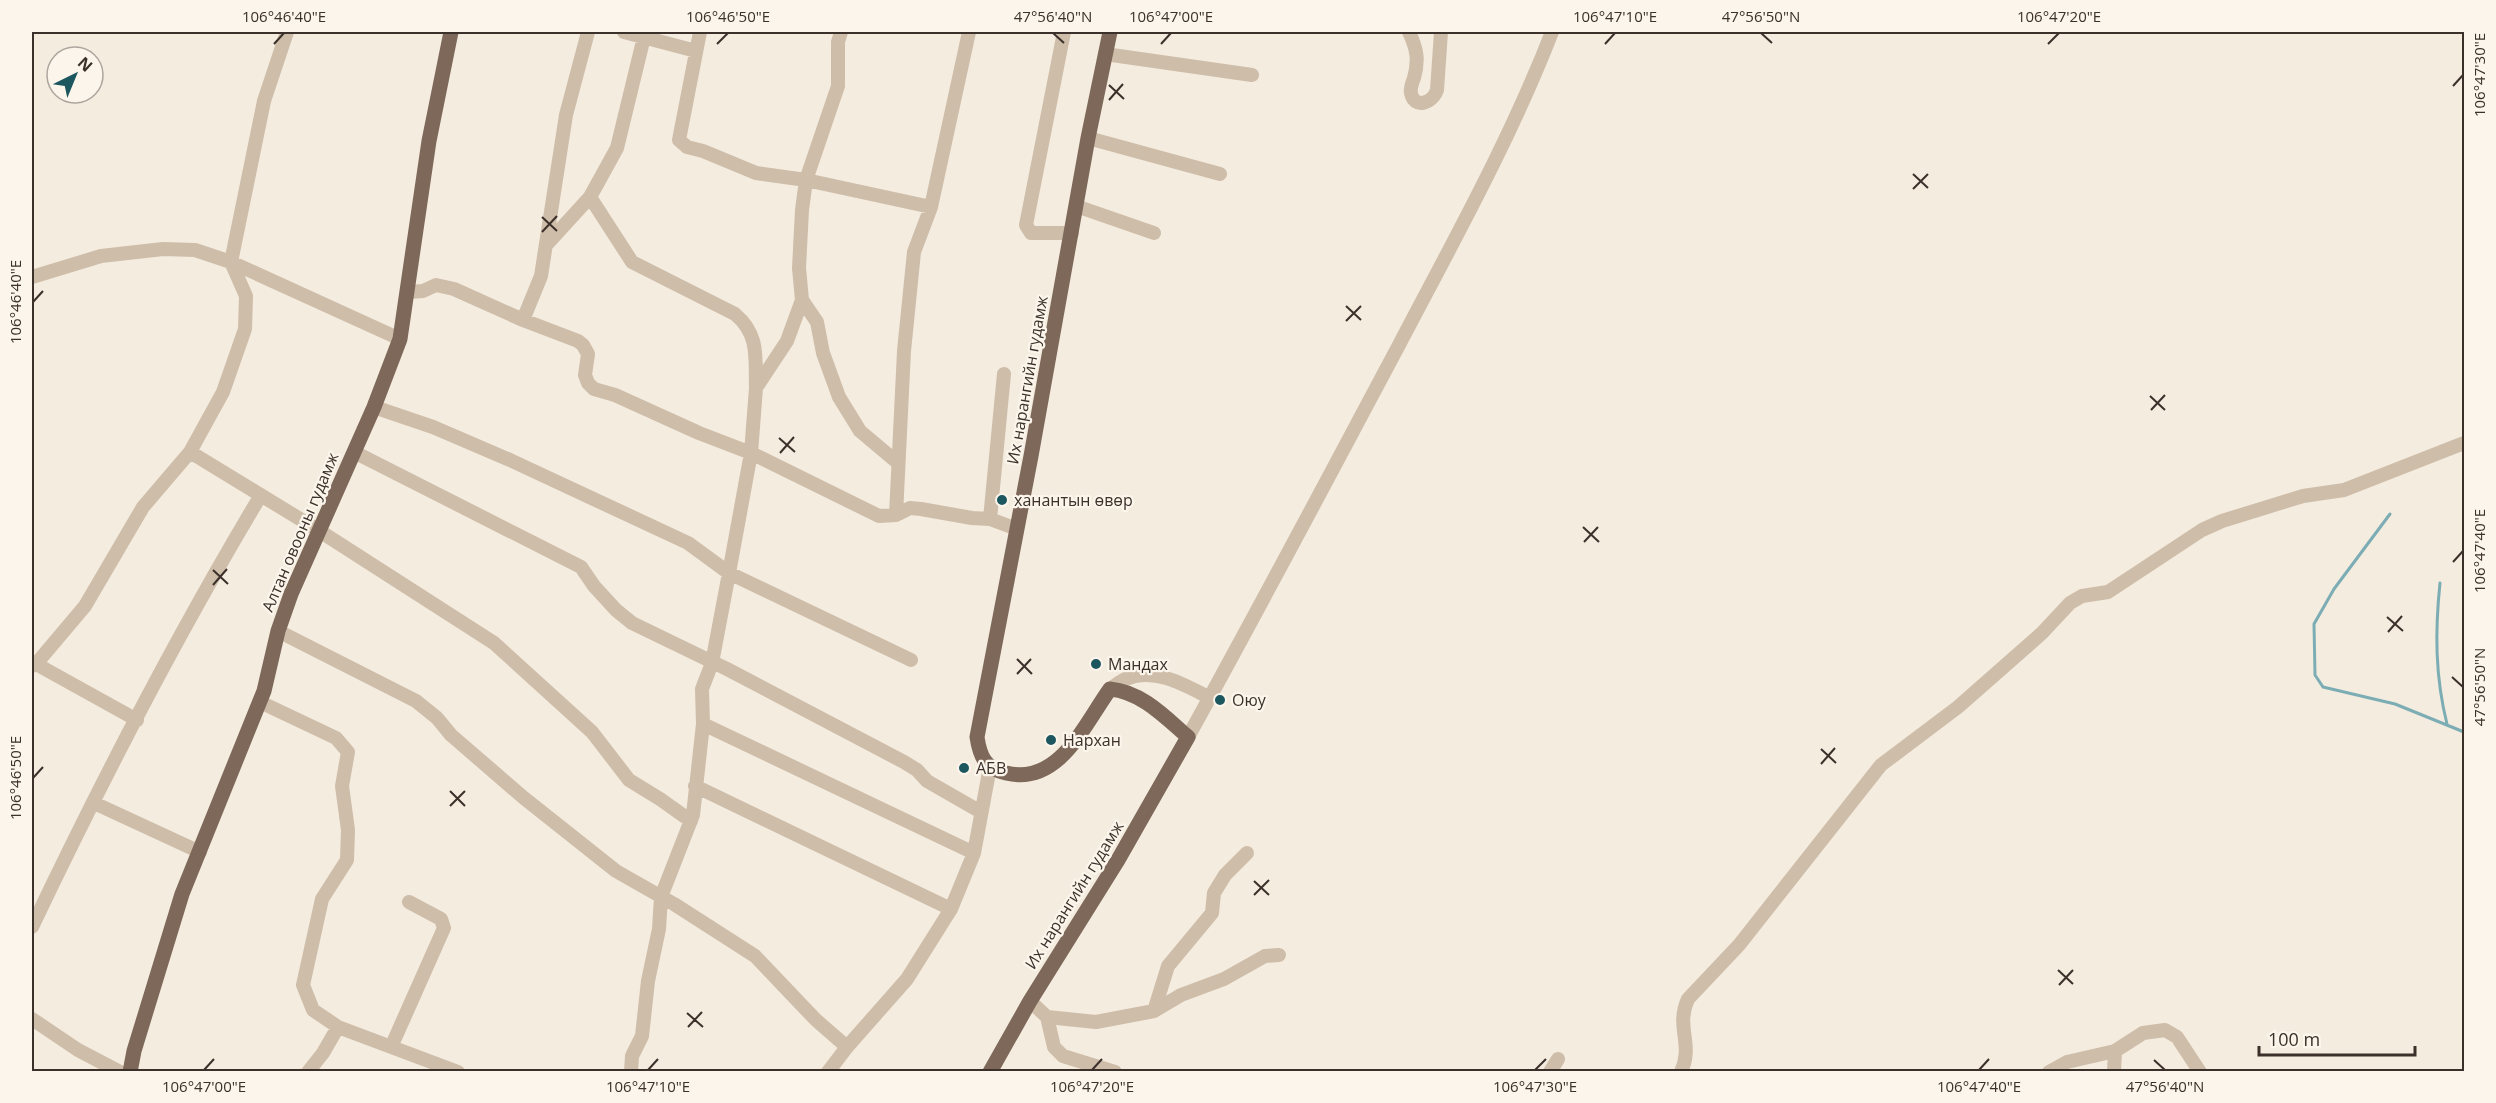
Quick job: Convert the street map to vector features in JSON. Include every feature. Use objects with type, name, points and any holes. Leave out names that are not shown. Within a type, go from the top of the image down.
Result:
[{"type":"main road","name":"Алтан овооны гудамж","points":[[130,1071],[179,904],[260,702],[278,631],[318,530],[374,407],[400,339],[429,141],[451,32]]},
{"type":"main road","name":"Их нарангийн гудамж","points":[[990,767],[983,761],[976,737],[1017,529],[1088,138],[1110,32]]},
{"type":"main road","points":[[990,767],[1002,772],[1026,776],[1050,767],[1064,754],[1110,689],[1124,690],[1151,705],[1188,737]]},
{"type":"main road","name":"Их нарангийн гудамж","points":[[990,1071],[1030,1001],[1118,860],[1188,737]]},
{"type":"street","points":[[137,720],[34,665],[85,606],[143,507],[190,452],[223,392],[246,329],[246,296],[231,262],[264,101],[287,32]]},
{"type":"street","points":[[523,320],[541,276],[548,243],[550,210],[566,115],[588,32]]},
{"type":"street","points":[[624,32],[696,51]]},
{"type":"street","points":[[700,32],[679,140],[687,147],[703,151],[756,173],[806,180],[931,207]]},
{"type":"street","points":[[756,388],[787,341],[802,300],[799,268],[806,180],[838,86],[838,42],[841,32]]},
{"type":"street","points":[[896,515],[904,351],[915,252],[931,207],[969,32]]},
{"type":"street","points":[[1065,32],[1026,225],[1030,233],[1072,233]]},
{"type":"street","points":[[1409,32],[1416,46],[1418,63],[1410,91],[1419,103],[1427,103],[1434,98],[1437,90],[1441,32]]},
{"type":"street","points":[[1188,737],[1463,224],[1530,88],[1552,32]]},
{"type":"street","points":[[548,243],[590,197],[617,148],[644,37]]},
{"type":"street","points":[[1105,54],[1252,75]]},
{"type":"street","points":[[1088,138],[1220,174]]},
{"type":"street","points":[[590,197],[632,262],[735,314],[748,324],[753,336],[756,388],[751,453],[712,663],[702,689],[703,724],[691,821],[661,897],[659,929],[648,981],[642,1036],[632,1056],[631,1071]]},
{"type":"street","points":[[1076,206],[1154,233]]},
{"type":"street","points":[[32,277],[101,256],[163,249],[195,250],[231,262],[400,339]]},
{"type":"street","points":[[408,292],[423,291],[436,285],[454,289],[523,320],[578,341],[588,354],[585,375],[588,383],[594,389],[615,395],[699,433],[751,453],[879,516],[896,515],[910,508],[921,509],[990,519],[1017,529]]},
{"type":"street","points":[[802,300],[818,322],[823,353],[839,397],[860,431],[898,463]]},
{"type":"street","points":[[990,519],[1004,374]]},
{"type":"street","points":[[374,407],[433,427],[510,460],[687,543],[729,573],[911,660]]},
{"type":"street","points":[[1681,1071],[1687,1059],[1682,1023],[1683,1010],[1688,999],[1739,945],[1870,778],[1881,765],[1917,740],[2010,662],[2070,603],[2082,596],[2108,592],[2202,530],[2222,520],[2302,496],[2344,490],[2464,443]]},
{"type":"street","points":[[190,452],[318,530],[494,643],[592,732],[629,780],[691,821]]},
{"type":"street","points":[[354,452],[581,567],[594,586],[616,610],[632,622],[904,762],[927,781],[981,812]]},
{"type":"street","points":[[32,927],[122,743],[137,720],[208,584],[261,495]]},
{"type":"street","points":[[278,631],[416,701],[437,718],[451,735],[524,798],[616,871],[755,956],[816,1020],[847,1047]]},
{"type":"street","points":[[1110,689],[1126,679],[1148,676],[1168,678],[1210,698]]},
{"type":"street","points":[[260,702],[336,738],[348,752],[342,786],[348,830],[347,860],[322,898],[303,986],[313,1010],[338,1027],[458,1071]]},
{"type":"street","points":[[703,724],[974,853]]},
{"type":"street","points":[[828,1071],[907,979],[951,909],[974,853],[990,767]]},
{"type":"street","points":[[695,786],[951,909]]},
{"type":"street","points":[[94,803],[200,852]]},
{"type":"street","points":[[1154,1011],[1168,966],[1212,913],[1214,893],[1225,874],[1247,854]]},
{"type":"street","points":[[392,1045],[444,928],[441,919],[409,902]]},
{"type":"street","points":[[1047,1017],[1096,1022],[1154,1011],[1181,995],[1224,979],[1265,956],[1279,955]]},
{"type":"street","points":[[1030,1001],[1047,1017],[1054,1047],[1063,1056],[1115,1071]]},
{"type":"street","points":[[32,1019],[78,1050],[120,1071]]},
{"type":"street","points":[[308,1071],[323,1053],[338,1027]]},
{"type":"street","points":[[2049,1071],[2067,1062],[2115,1051],[2143,1033],[2165,1030],[2177,1037],[2200,1071]]},
{"type":"street","points":[[2114,1071],[2115,1051]]},
{"type":"street","points":[[1550,1071],[1558,1059],[1558,1071]]},
{"type":"waterway","points":[[2390,514],[2334,589],[2314,624],[2315,675],[2323,687],[2395,704],[2464,732]]},
{"type":"waterway","points":[[2440,583],[2437,654],[2440,688],[2447,724]]},
{"type":"place","name":"ханантын өвөр","points":[[1002,500]]},
{"type":"place","name":"Мандах","points":[[1096,664]]},
{"type":"place","name":"Оюу","points":[[1220,700]]},
{"type":"place","name":"Нархан","points":[[1051,740]]},
{"type":"place","name":"АБВ","points":[[964,768]]}]
